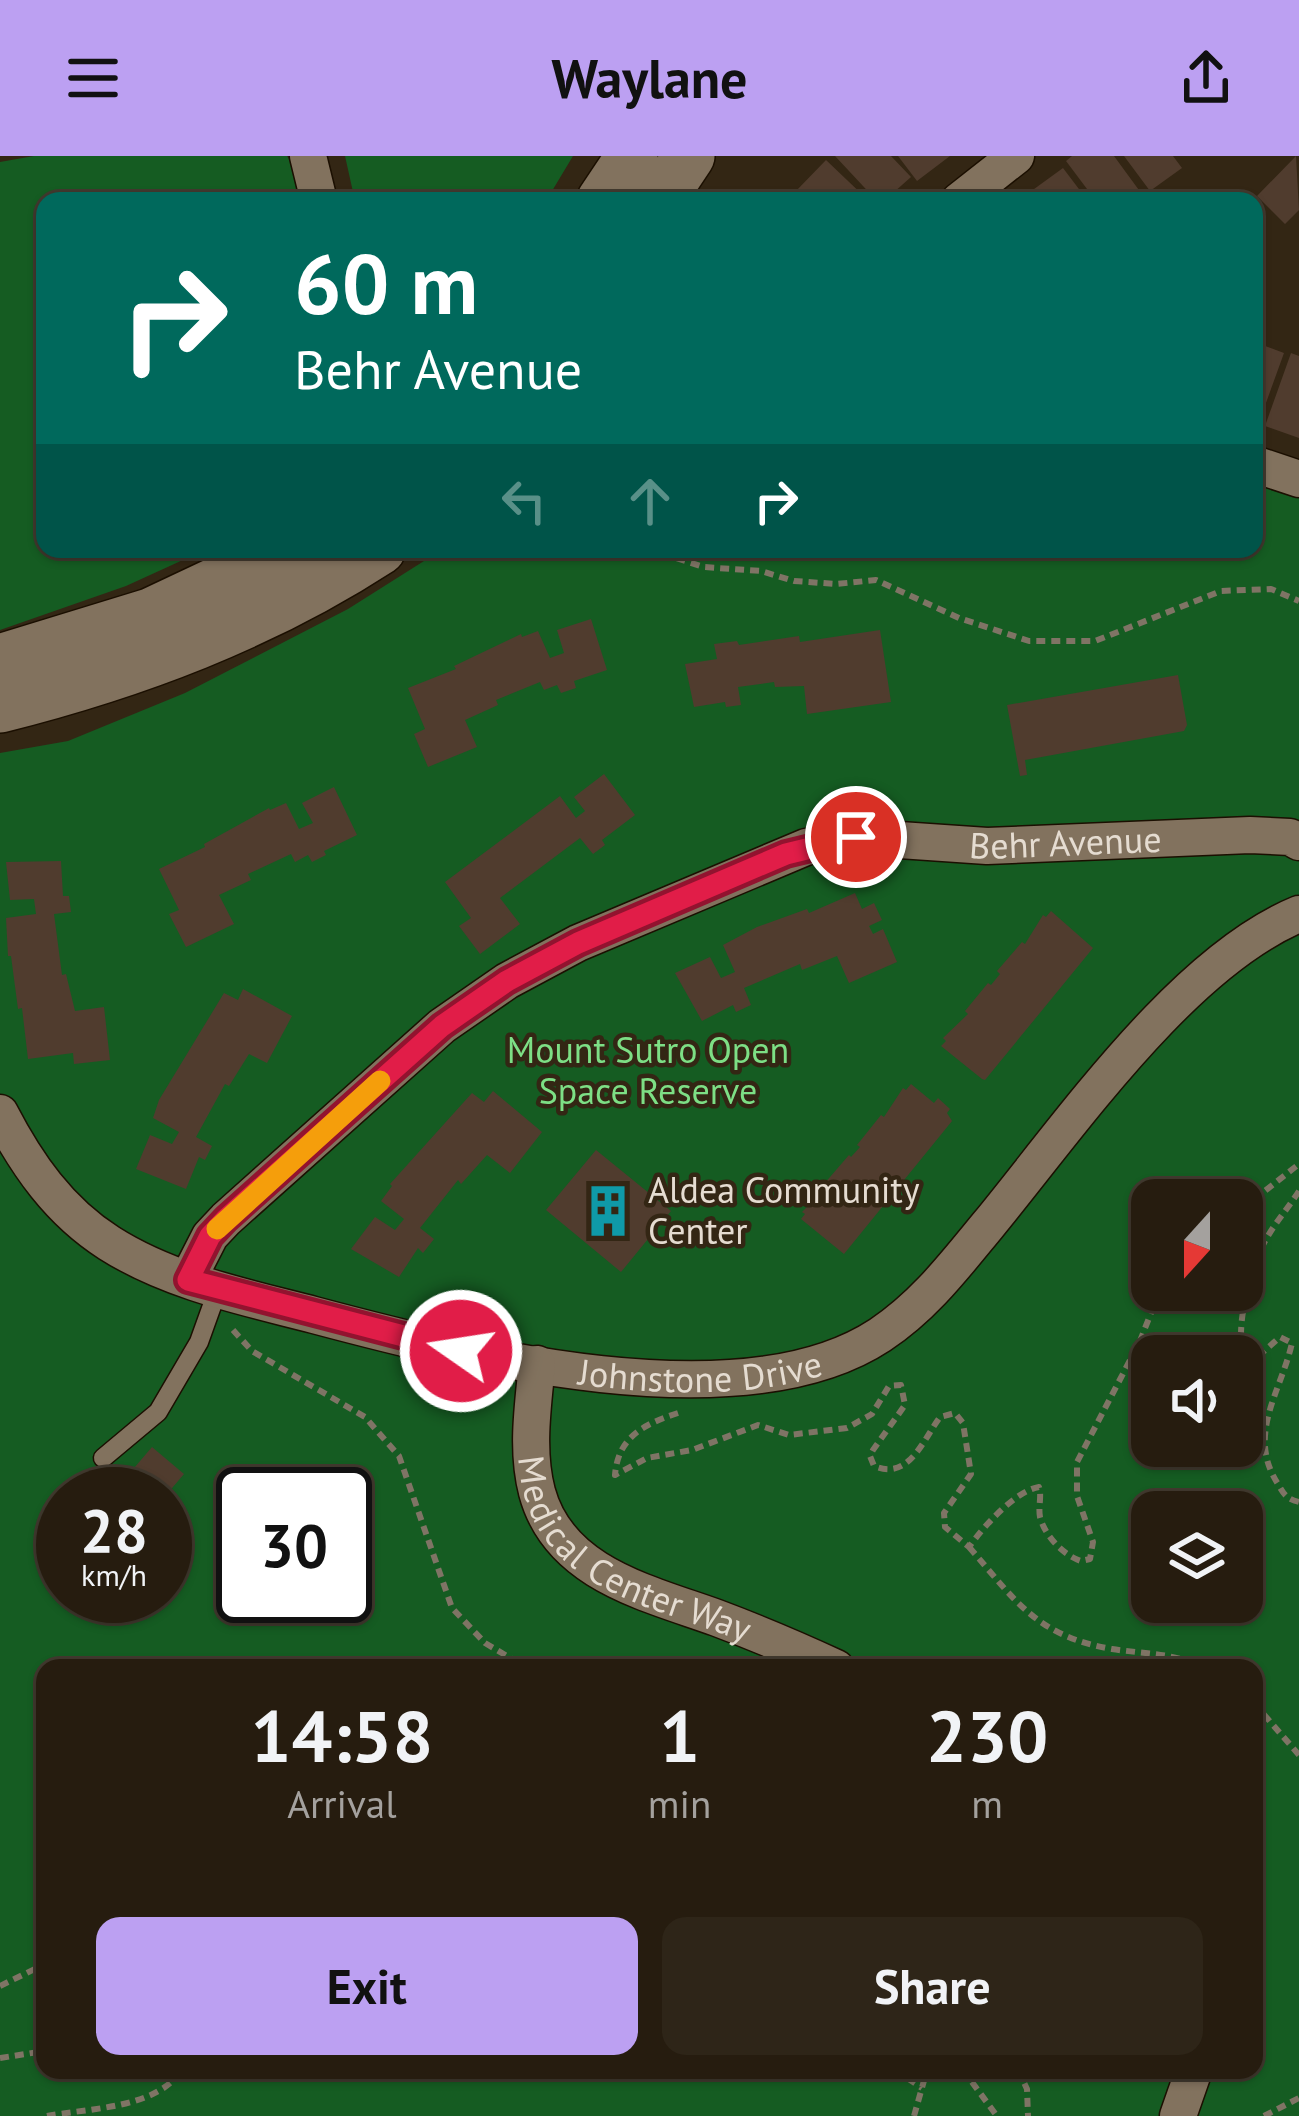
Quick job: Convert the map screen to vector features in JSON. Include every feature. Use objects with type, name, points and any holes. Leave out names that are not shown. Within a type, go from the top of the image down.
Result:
[{"type":"main road","points":[[608,192],[632,156]]},
{"type":"main road","points":[[664,192],[689,156]]},
{"type":"main road","points":[[0,660],[150,614],[269,558]]},
{"type":"main road","points":[[0,706],[132,669],[251,621],[365,558]]},
{"type":"street","points":[[308,156],[317,192]]},
{"type":"street","points":[[970,192],[1016,156]]},
{"type":"street","points":[[1263,467],[1299,479]]},
{"type":"street","points":[[251,621],[282,586],[295,558]]},
{"type":"street","name":"Behr Avenue","points":[[211,1287],[210,1236],[427,1039],[476,1001],[578,943],[786,854],[856,837],[986,846],[1250,835],[1290,837],[1299,842]]},
{"type":"street","name":"Johnstone Drive","points":[[0,1113],[43,1184],[84,1225],[134,1257],[211,1287],[431,1345],[537,1364],[654,1376],[748,1376],[824,1361],[878,1336],[935,1288],[1167,1011],[1224,961],[1299,914]]},
{"type":"street","name":"Medical Center Way","points":[[537,1364],[531,1434],[538,1496],[551,1525],[573,1551],[599,1572],[638,1592],[815,1659]]},
{"type":"street","points":[[1178,2116],[1191,2079]]},
{"type":"lane","points":[[103,1458],[158,1412],[199,1342],[211,1287]]},
{"type":"path","points":[[676,558],[704,567],[794,580],[836,584],[876,580],[958,618],[1029,641],[1095,641],[1221,591],[1270,589],[1299,601]]},
{"type":"path","points":[[1263,1192],[1299,1164]]},
{"type":"path","points":[[1299,1191],[1262,1247],[1245,1303],[1240,1344],[1246,1357],[1254,1360],[1280,1337],[1292,1343],[1272,1399],[1263,1449],[1286,1497],[1299,1502]]},
{"type":"path","points":[[211,1287],[230,1327],[252,1351],[365,1417],[399,1456],[452,1608],[484,1643],[513,1659]]},
{"type":"path","points":[[969,1547],[988,1520],[1028,1489],[1039,1487],[1041,1520],[1055,1542],[1072,1558],[1090,1558],[1093,1542],[1077,1496],[1077,1462],[1152,1311]]},
{"type":"path","points":[[682,1412],[628,1438],[616,1458],[615,1475],[647,1458],[692,1450],[758,1425],[789,1435],[847,1428],[872,1414],[890,1386],[902,1385],[905,1405],[873,1450],[872,1461],[880,1469],[898,1470],[940,1417],[955,1413],[961,1418],[971,1474],[943,1520],[953,1535],[1039,1624],[1061,1636],[1174,1659]]},
{"type":"path","points":[[1263,1713],[1299,1755]]},
{"type":"path","points":[[0,1986],[36,1968]]},
{"type":"path","points":[[0,2058],[36,2052]]},
{"type":"path","points":[[47,2116],[119,2104],[157,2092],[176,2079]]},
{"type":"path","points":[[908,2079],[922,2088]]},
{"type":"path","points":[[914,2116],[924,2079]]},
{"type":"path","points":[[970,2079],[997,2116]]},
{"type":"path","points":[[1022,2079],[1028,2116]]},
{"type":"path","points":[[1264,2116],[1299,2098]]},
{"type":"green space","points":[[34,156],[287,156],[303,192],[36,192],[36,558],[187,558],[126,586],[0,630],[0,162]]},
{"type":"green space","points":[[345,156],[573,156],[551,192],[353,192]]},
{"type":"green space","name":"Mount Sutro Open Space Reserve","points":[[1263,485],[1299,498],[1299,2116],[0,2116],[0,753],[68,741],[185,693],[348,609],[429,558],[1263,558]]},
{"type":"building","points":[[835,156],[891,156],[911,177],[894,192],[869,192]]},
{"type":"building","points":[[898,156],[950,156],[917,181]]},
{"type":"building","points":[[1072,156],[1114,156],[1140,192],[1089,192],[1066,161]]},
{"type":"building","points":[[1124,156],[1173,156],[1182,168],[1150,191]]},
{"type":"building","points":[[1296,156],[1299,210],[1285,224],[1263,202],[1261,192]]},
{"type":"building","points":[[826,160],[860,192],[797,192]]},
{"type":"building","points":[[1063,168],[1081,192],[1030,192]]},
{"type":"building","points":[[1263,345],[1284,353],[1263,411]]},
{"type":"building","points":[[1291,353],[1299,356],[1299,438],[1265,426]]},
{"type":"building","points":[[591,619],[607,670],[574,681],[576,688],[561,693],[557,685],[544,690],[540,682],[496,700],[498,705],[465,720],[477,747],[428,767],[414,734],[425,729],[408,688],[521,634],[538,631],[550,658],[564,653],[557,630]]},
{"type":"building","points":[[880,630],[891,702],[807,714],[804,686],[775,687],[774,682],[738,687],[741,705],[726,707],[725,702],[694,707],[685,664],[717,659],[714,644],[799,636],[800,642]]},
{"type":"building","points":[[1178,675],[1187,725],[1184,731],[1025,760],[1027,775],[1020,776],[1007,705]]},
{"type":"building","points":[[604,774],[635,815],[602,840],[605,845],[593,854],[580,838],[500,898],[520,924],[480,954],[459,926],[471,918],[445,882],[560,796],[576,818],[585,811],[574,797]]},
{"type":"building","points":[[334,787],[357,835],[312,862],[308,855],[295,862],[291,854],[248,874],[251,880],[219,895],[234,924],[186,947],[169,914],[179,910],[159,869],[269,808],[286,803],[299,829],[313,823],[302,803]]},
{"type":"building","points":[[61,861],[63,896],[69,896],[71,912],[54,914],[62,975],[66,974],[75,1011],[104,1007],[110,1060],[74,1064],[73,1053],[28,1059],[22,1008],[18,1009],[8,956],[6,918],[36,914],[34,899],[10,900],[6,862]]},
{"type":"building","points":[[855,893],[862,909],[874,903],[882,920],[869,926],[873,934],[883,929],[897,962],[849,983],[837,956],[802,970],[800,964],[744,988],[751,1005],[736,1012],[733,1005],[702,1021],[675,973],[710,957],[721,978],[735,972],[723,945],[757,927],[807,909],[809,913]]},
{"type":"building","points":[[1051,911],[1093,948],[982,1079],[941,1046],[946,1041],[943,1038]]},
{"type":"building","points":[[243,989],[292,1016],[267,1063],[249,1054],[229,1086],[225,1084],[196,1137],[212,1146],[205,1160],[199,1157],[186,1189],[136,1169],[150,1135],[172,1144],[179,1132],[153,1118],[159,1100],[224,993],[238,1000]]},
{"type":"building","points":[[911,1084],[934,1103],[938,1098],[950,1109],[947,1113],[952,1121],[844,1254],[801,1219],[802,1212]]},
{"type":"building","points":[[493,1091],[542,1132],[510,1173],[487,1155],[461,1184],[458,1180],[420,1228],[434,1239],[423,1253],[418,1248],[399,1277],[351,1249],[375,1217],[395,1230],[404,1219],[381,1201],[390,1184],[472,1093],[484,1102]]},
{"type":"building","name":"Aldea Community Center","points":[[596,1150],[671,1211],[621,1272],[546,1210]]},
{"type":"building","points":[[152,1447],[176,1467],[135,1467]]},
{"type":"slow traffic","points":[[217,1229],[380,1081]]},
{"type":"place","name":"Aldea Community Center","points":[[608,1211]]},
{"type":"route","points":[[461,1351],[188,1280],[210,1236],[226,1219],[442,1026],[507,981],[578,943],[786,854],[856,837]]}]
